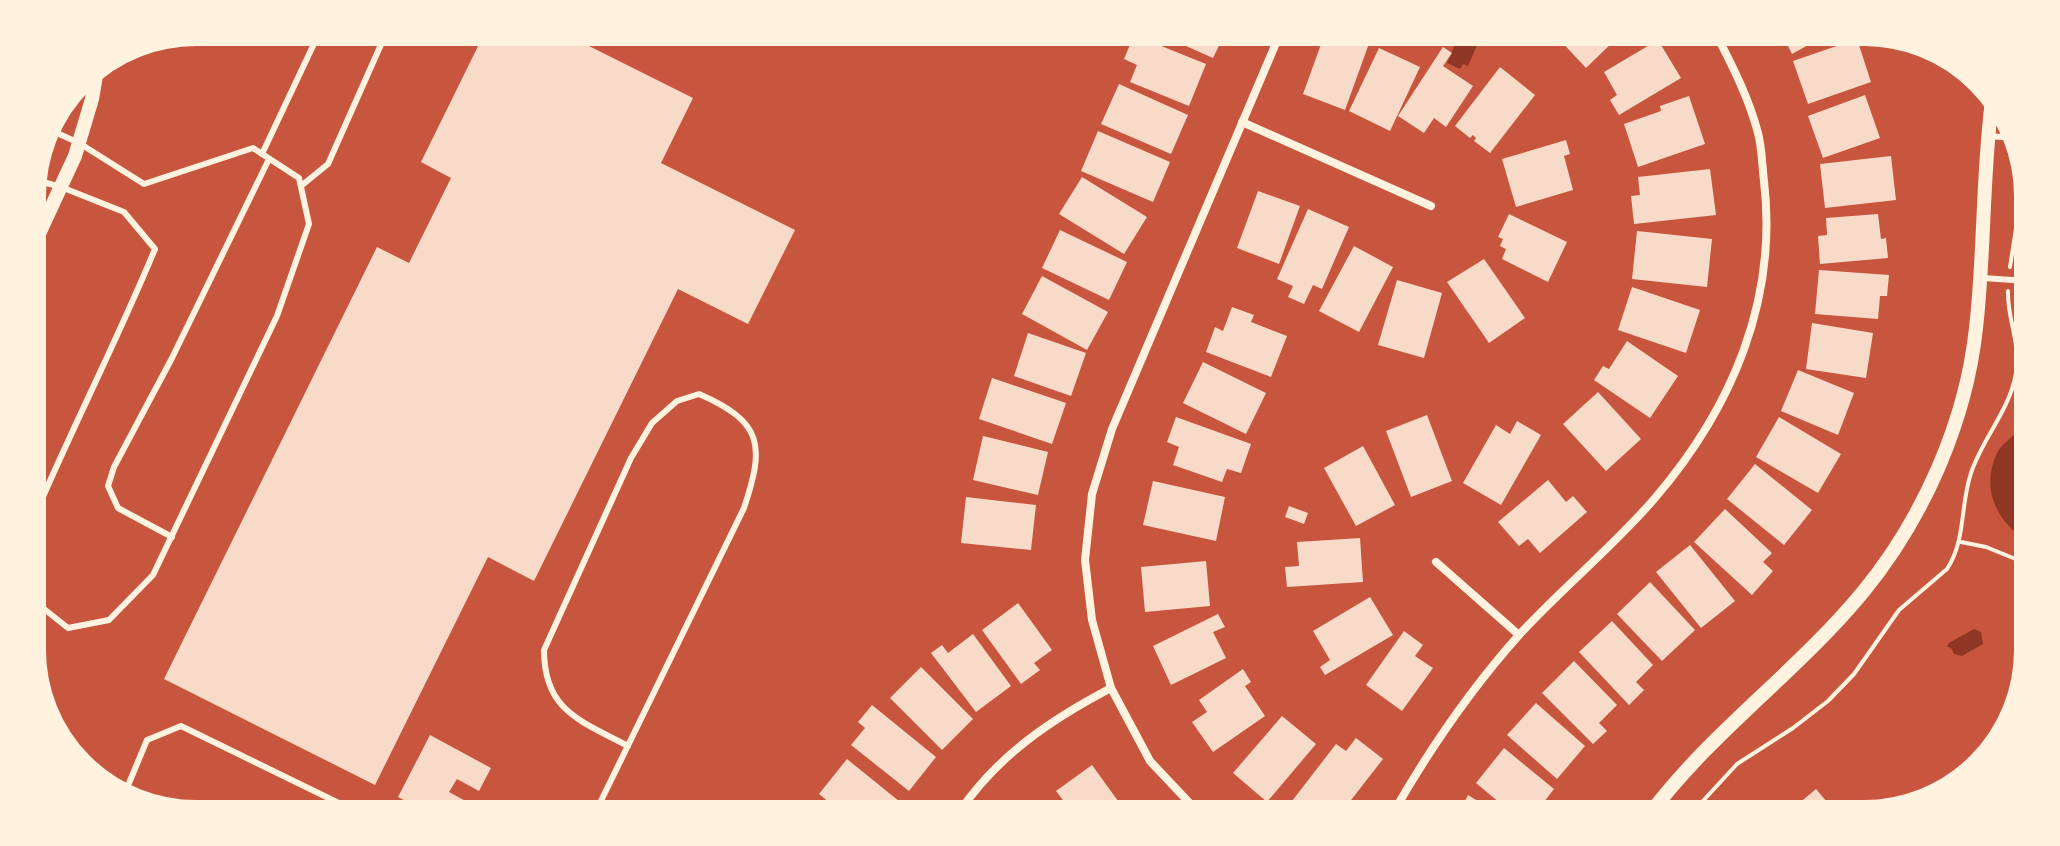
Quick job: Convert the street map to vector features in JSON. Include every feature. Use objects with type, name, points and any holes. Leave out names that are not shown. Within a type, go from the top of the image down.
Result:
[{"type":"street","points":[[1189,802],[1150,761],[1111,688],[1092,620],[1085,560],[1092,494],[1112,429],[1276,44]]},
{"type":"street","points":[[1400,802],[1449,722],[1519,635],[1654,499],[1685,461],[1720,405],[1749,341],[1763,277],[1767,205],[1759,135],[1739,79],[1721,44]]},
{"type":"street","points":[[44,223],[79,143],[95,83]]},
{"type":"street","points":[[1660,802],[1703,751],[1863,592],[1906,531],[1939,464],[1965,392],[1976,331],[1990,111]]},
{"type":"street","points":[[1242,122],[1431,206]]},
{"type":"street","points":[[1436,562],[1519,635]]},
{"type":"street","points":[[966,802],[974,790],[1018,747],[1065,712],[1111,688]]},
{"type":"lane","points":[[262,154],[314,44]]},
{"type":"lane","points":[[301,186],[328,164],[381,44]]},
{"type":"lane","points":[[44,609],[68,628],[109,620],[153,575],[277,316],[309,224],[299,178],[253,148],[144,184],[79,143],[58,133]]},
{"type":"lane","points":[[1987,135],[2003,137]]},
{"type":"lane","points":[[172,537],[118,508],[108,486],[114,467],[172,358],[269,159]]},
{"type":"lane","points":[[44,494],[155,249],[124,212],[45,182]]},
{"type":"lane","points":[[1980,277],[2016,280]]},
{"type":"lane","points":[[600,802],[628,746],[744,508],[755,476],[757,446],[746,424],[729,407],[699,394],[677,401],[652,423],[631,458],[544,650],[544,670],[552,695],[573,717],[628,746]]},
{"type":"lane","points":[[128,785],[147,740],[181,726],[337,802]]},
{"type":"path","points":[[2010,267],[2016,228]]},
{"type":"path","points":[[2008,293],[2016,354]]},
{"type":"path","points":[[1702,802],[1737,764],[1828,701],[1854,674],[1908,601],[1947,569],[1961,542],[1963,508],[1970,474],[1982,445],[2008,401],[2016,366]]},
{"type":"path","points":[[1961,542],[1986,547],[2016,559]]},
{"type":"shaded area","points":[[1455,44],[1478,44],[1468,66],[1463,64],[1460,69],[1447,63]]},
{"type":"shaded area","points":[[2016,434],[2016,533],[1998,511],[1991,490],[1992,466],[1999,449]]},
{"type":"shaded area","points":[[1974,629],[1981,632],[1983,644],[1962,656],[1954,654],[1947,646],[1949,643]]},
{"type":"building","points":[[479,44],[585,44],[693,98],[661,163],[795,230],[748,324],[678,289],[534,581],[488,557],[375,785],[164,679],[377,247],[409,263],[451,178],[421,162]]},
{"type":"building","points":[[1130,44],[1156,44],[1206,64],[1189,106],[1130,82],[1137,65],[1124,59]]},
{"type":"building","points":[[1181,44],[1220,44],[1213,58]]},
{"type":"building","points":[[1321,44],[1369,44],[1345,110],[1303,94]]},
{"type":"building","points":[[1564,44],[1611,44],[1586,68]]},
{"type":"building","points":[[1651,44],[1660,44],[1681,78],[1619,115],[1610,100],[1617,95],[1604,72]]},
{"type":"building","points":[[1787,44],[1810,44],[1792,54]]},
{"type":"building","points":[[1842,44],[1859,44],[1871,82],[1808,104],[1793,61]]},
{"type":"building","points":[[1443,47],[1452,53],[1443,66],[1473,86],[1446,127],[1434,118],[1424,133],[1398,116]]},
{"type":"building","points":[[1379,48],[1420,67],[1390,131],[1349,111]]},
{"type":"building","points":[[1500,67],[1535,95],[1490,153],[1474,141],[1476,138],[1473,135],[1470,138],[1455,126]]},
{"type":"building","points":[[1119,84],[1188,115],[1171,154],[1101,124]]},
{"type":"building","points":[[1865,95],[1880,138],[1823,158],[1808,116]]},
{"type":"building","points":[[1689,96],[1705,144],[1638,167],[1624,124],[1661,111],[1660,106]]},
{"type":"building","points":[[1098,131],[1170,162],[1153,202],[1081,171]]},
{"type":"building","points":[[1566,140],[1570,154],[1564,156],[1573,190],[1516,207],[1502,159]]},
{"type":"building","points":[[1891,156],[1896,200],[1825,208],[1820,164]]},
{"type":"building","points":[[1710,169],[1716,215],[1634,224],[1631,196],[1640,195],[1638,177]]},
{"type":"building","points":[[1082,177],[1147,217],[1124,254],[1059,214]]},
{"type":"building","points":[[1258,191],[1300,206],[1279,264],[1237,248]]},
{"type":"building","points":[[1308,209],[1349,227],[1322,289],[1313,285],[1304,304],[1288,297],[1293,286],[1277,279]]},
{"type":"building","points":[[1509,214],[1567,242],[1548,282],[1502,259],[1506,249],[1500,246],[1503,239],[1498,237]]},
{"type":"building","points":[[1878,214],[1881,239],[1886,238],[1888,258],[1820,264],[1818,236],[1827,235],[1826,218]]},
{"type":"building","points":[[1060,230],[1127,262],[1109,300],[1042,268]]},
{"type":"building","points":[[1637,231],[1712,239],[1707,287],[1632,279]]},
{"type":"building","points":[[1354,246],[1393,267],[1359,332],[1319,311]]},
{"type":"building","points":[[1484,259],[1525,318],[1489,343],[1447,282]]},
{"type":"building","points":[[1819,270],[1889,275],[1887,296],[1880,296],[1878,319],[1815,314]]},
{"type":"building","points":[[1042,276],[1108,312],[1087,350],[1022,314]]},
{"type":"building","points":[[1397,280],[1442,293],[1424,358],[1378,345]]},
{"type":"building","points":[[1632,287],[1700,310],[1686,353],[1618,330]]},
{"type":"building","points":[[1232,307],[1254,315],[1251,322],[1287,336],[1271,377],[1206,352],[1215,327],[1223,331]]},
{"type":"building","points":[[1812,323],[1873,333],[1866,378],[1806,369]]},
{"type":"building","points":[[1028,333],[1086,353],[1071,396],[1014,376]]},
{"type":"building","points":[[1627,341],[1678,376],[1650,418],[1594,380],[1603,366],[1609,369]]},
{"type":"building","points":[[1203,362],[1266,393],[1246,434],[1183,403]]},
{"type":"building","points":[[1798,370],[1854,393],[1838,435],[1781,411]]},
{"type":"building","points":[[992,378],[1066,403],[1052,444],[979,419]]},
{"type":"building","points":[[1598,392],[1641,439],[1606,471],[1563,424]]},
{"type":"building","points":[[1427,415],[1452,481],[1411,497],[1386,431]]},
{"type":"building","points":[[1176,417],[1251,444],[1241,473],[1227,469],[1222,482],[1173,465],[1179,447],[1167,442]]},
{"type":"building","points":[[1779,417],[1841,454],[1818,493],[1756,457]]},
{"type":"building","points":[[1517,421],[1541,435],[1501,505],[1463,483],[1496,425],[1510,434]]},
{"type":"building","points":[[983,436],[1048,452],[1038,495],[973,480]]},
{"type":"building","points":[[1363,446],[1395,505],[1356,526],[1324,468]]},
{"type":"building","points":[[1755,464],[1812,510],[1784,545],[1727,499]]},
{"type":"building","points":[[1548,480],[1566,502],[1573,496],[1587,512],[1540,553],[1528,539],[1519,546],[1498,522]]},
{"type":"building","points":[[1153,481],[1225,497],[1216,541],[1143,525]]},
{"type":"building","points":[[966,497],[1036,505],[1031,550],[961,543]]},
{"type":"building","points":[[1289,506],[1308,513],[1304,524],[1285,517]]},
{"type":"building","points":[[1725,509],[1772,553],[1763,562],[1773,571],[1752,595],[1694,542]]},
{"type":"building","points":[[1360,538],[1363,582],[1287,587],[1285,567],[1299,566],[1297,542]]},
{"type":"building","points":[[1690,545],[1735,601],[1701,628],[1656,572]]},
{"type":"building","points":[[1206,561],[1210,606],[1145,612],[1141,567]]},
{"type":"building","points":[[1650,582],[1695,630],[1662,661],[1617,614]]},
{"type":"building","points":[[1370,597],[1393,635],[1325,675],[1320,667],[1330,660],[1313,631]]},
{"type":"building","points":[[1018,603],[1052,650],[1034,663],[1040,670],[1021,684],[982,630]]},
{"type":"building","points":[[1218,614],[1225,627],[1213,632],[1226,658],[1171,685],[1153,646]]},
{"type":"building","points":[[1612,621],[1653,665],[1636,682],[1644,690],[1629,705],[1579,652]]},
{"type":"building","points":[[1404,631],[1423,645],[1415,656],[1433,668],[1402,711],[1366,685]]},
{"type":"building","points":[[973,634],[1011,686],[976,712],[931,653],[942,645],[948,653]]},
{"type":"building","points":[[1574,661],[1617,705],[1599,723],[1607,731],[1593,744],[1542,693]]},
{"type":"building","points":[[921,667],[973,719],[942,750],[890,698]]},
{"type":"building","points":[[1243,669],[1251,682],[1245,686],[1265,716],[1213,752],[1192,722],[1207,712],[1199,700]]},
{"type":"building","points":[[1536,703],[1585,746],[1557,779],[1507,735]]},
{"type":"building","points":[[872,705],[936,757],[909,791],[851,745],[865,728],[858,722]]},
{"type":"building","points":[[1282,716],[1316,744],[1267,802],[1233,773]]},
{"type":"building","points":[[430,735],[491,768],[479,791],[457,779],[449,792],[467,802],[408,802],[398,797]]},
{"type":"building","points":[[1356,738],[1383,759],[1350,802],[1292,801],[1336,744],[1346,751]]},
{"type":"building","points":[[1504,748],[1554,789],[1544,802],[1499,802],[1476,783]]},
{"type":"building","points":[[847,759],[900,802],[829,802],[819,794]]},
{"type":"building","points":[[1092,765],[1119,802],[1064,802],[1056,791]]},
{"type":"building","points":[[1816,789],[1827,802],[1800,802]]},
{"type":"building","points":[[1468,795],[1479,802],[1464,802]]}]
